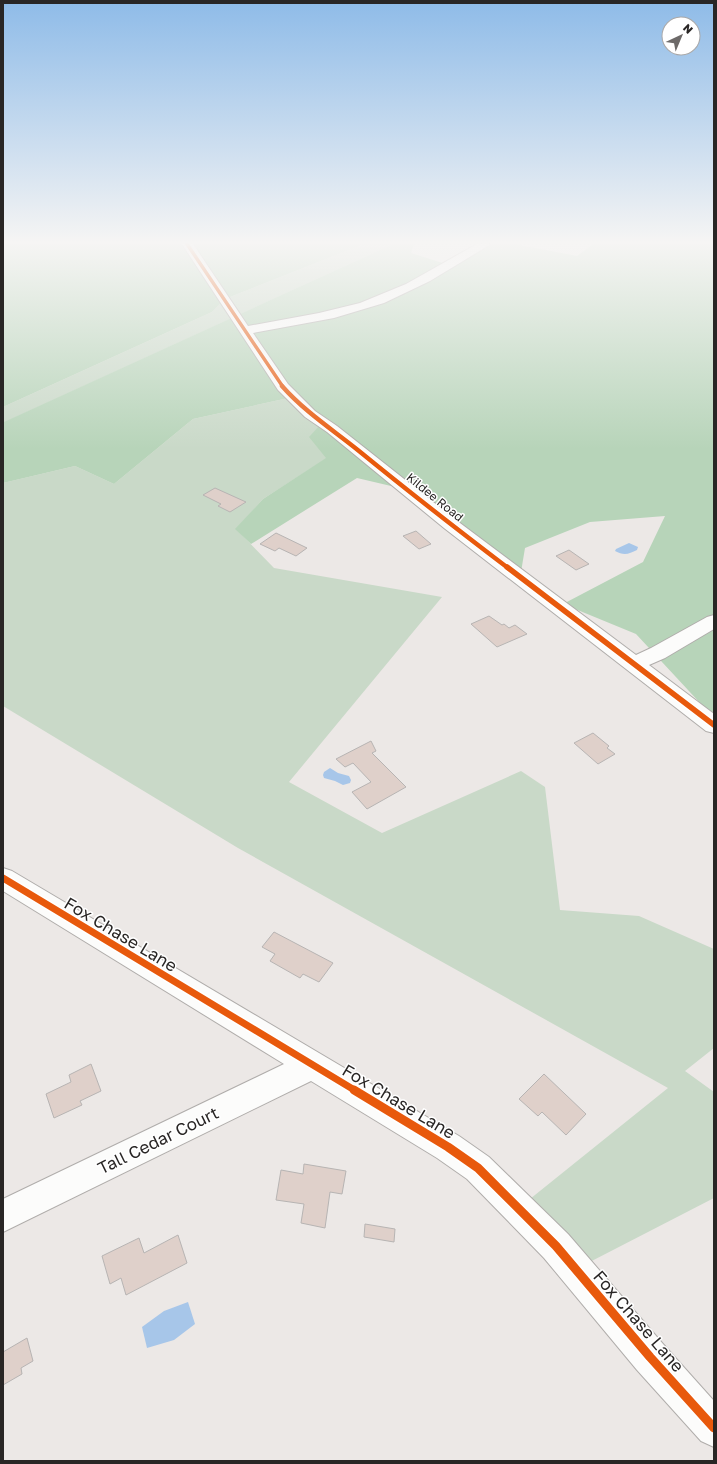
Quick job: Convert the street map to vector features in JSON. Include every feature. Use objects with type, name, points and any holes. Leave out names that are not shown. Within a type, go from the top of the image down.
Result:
[{"type":"street","name":"Kildee Road","points":[[232,312],[283,387],[310,414],[332,429],[450,524],[714,725]]},
{"type":"street","points":[[245,330],[338,312]]},
{"type":"street","points":[[633,664],[664,650],[714,621]]},
{"type":"street","name":"Fox Chase Lane","points":[[3,878],[448,1147],[478,1168],[556,1246],[650,1357],[714,1428]]},
{"type":"street","name":"Tall Cedar Court","points":[[3,1216],[313,1065]]},
{"type":"green space","points":[[3,312],[211,312],[3,407]]},
{"type":"green space","points":[[211,312],[244,312],[3,423],[3,407]]},
{"type":"green space","points":[[244,312],[714,312],[714,718],[636,634],[563,604],[643,562],[665,516],[590,522],[525,548],[521,572],[408,490],[357,478],[251,544],[235,529],[263,499],[326,458],[309,437],[321,424],[293,397],[193,419],[114,484],[75,466],[3,483],[4,422]]},
{"type":"green space","points":[[293,397],[321,424],[327,458],[263,499],[236,529],[274,568],[442,597],[289,782],[382,833],[521,771],[545,787],[560,910],[639,916],[714,949],[714,1048],[685,1071],[714,1092],[714,1198],[582,1266],[525,1203],[668,1088],[238,848],[3,706],[3,483],[75,466],[114,484],[193,419]]},
{"type":"water","points":[[629,543],[638,547],[637,550],[626,554],[621,554],[615,551],[616,549]]},
{"type":"water","points":[[330,768],[338,773],[349,776],[351,780],[350,783],[343,785],[324,778],[324,772]]},
{"type":"water","points":[[188,1302],[195,1324],[174,1340],[147,1348],[142,1327],[164,1311]]},
{"type":"building","points":[[215,488],[246,502],[230,512],[218,506],[221,504],[203,495]]},
{"type":"building","points":[[416,531],[431,544],[419,549],[403,536]]},
{"type":"building","points":[[276,533],[307,548],[296,556],[279,548],[275,551],[260,544]]},
{"type":"building","points":[[569,550],[589,564],[576,570],[556,556]]},
{"type":"building","points":[[489,616],[509,628],[515,625],[527,634],[497,647],[471,624]]},
{"type":"building","points":[[593,733],[609,746],[607,748],[615,754],[598,764],[574,743]]},
{"type":"building","points":[[371,741],[376,751],[372,753],[406,787],[367,809],[352,792],[371,782],[353,763],[345,767],[336,759]]},
{"type":"building","points":[[274,932],[333,963],[319,982],[303,974],[300,978],[270,961],[275,954],[262,947]]},
{"type":"building","points":[[91,1064],[101,1091],[80,1101],[82,1105],[54,1118],[46,1094],[71,1082],[69,1075]]},
{"type":"building","points":[[544,1074],[586,1114],[566,1135],[542,1112],[538,1116],[519,1099]]},
{"type":"building","points":[[304,1164],[346,1171],[342,1194],[330,1192],[325,1228],[301,1223],[304,1204],[276,1200],[281,1170],[303,1174]]},
{"type":"building","points":[[365,1224],[395,1229],[394,1242],[364,1237]]},
{"type":"building","points":[[178,1235],[187,1263],[126,1295],[121,1278],[110,1284],[102,1256],[139,1238],[144,1253]]},
{"type":"building","points":[[27,1338],[33,1361],[21,1368],[22,1374],[3,1385],[3,1352]]},
{"type":"cycle path","points":[[232,312],[283,387],[310,414],[332,429],[450,524],[714,725]]},
{"type":"cycle path","points":[[3,878],[448,1147],[478,1168],[556,1246],[650,1357],[714,1428]]}]
